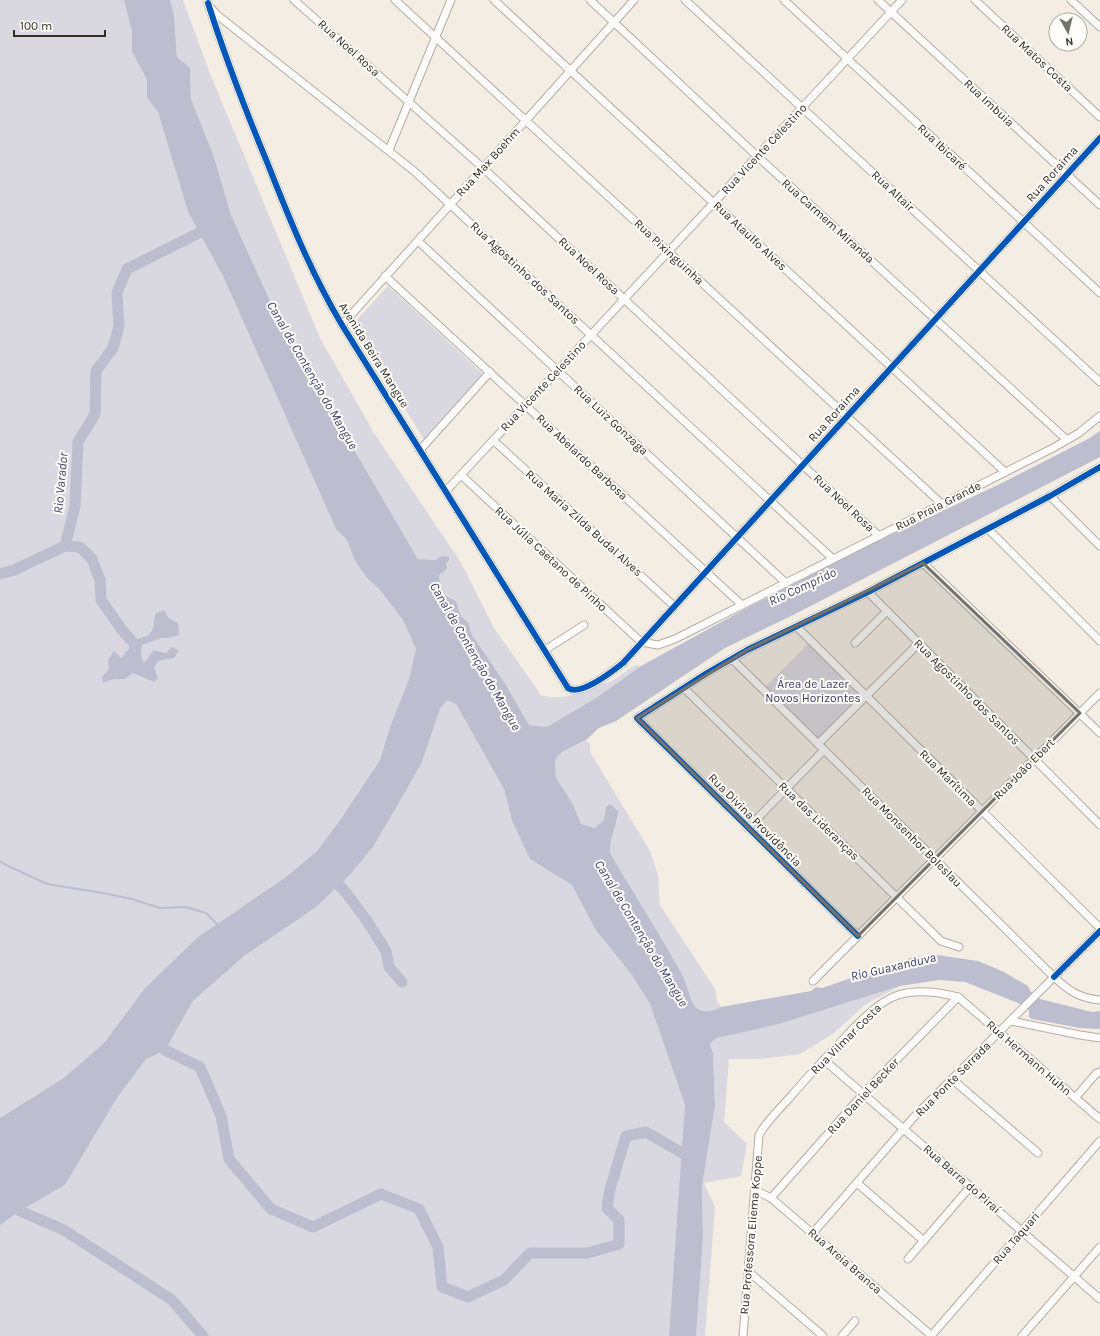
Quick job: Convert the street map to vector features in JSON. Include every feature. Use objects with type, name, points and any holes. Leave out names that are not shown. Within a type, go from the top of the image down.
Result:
[{"type":"street","name":"Rua Noel Rosa","points":[[294,0],[483,168],[879,536]]},
{"type":"street","name":"Rua Pixinguinha","points":[[395,0],[942,504]]},
{"type":"street","points":[[389,150],[451,0]]},
{"type":"street","name":"Rua Ataulfo Alves","points":[[494,0],[1005,472]]},
{"type":"street","name":"Rua Carmem Miranda","points":[[590,0],[757,156],[1067,440]]},
{"type":"street","name":"Rua Max Boehm","points":[[342,325],[634,0]]},
{"type":"street","name":"Rua Altair","points":[[686,0],[1100,382]]},
{"type":"street","name":"Rua Ibicaré","points":[[784,0],[1100,293]]},
{"type":"street","name":"Rua Imbuia","points":[[878,0],[1100,205]]},
{"type":"street","name":"Rua Vicente Celestino","points":[[446,491],[902,0]]},
{"type":"street","name":"Rua Matos Costa","points":[[975,0],[1100,117]]},
{"type":"street","points":[[1071,0],[1100,27]]},
{"type":"street","name":"Rua Agostinho dos Santos","points":[[207,1],[216,14],[389,150],[450,204],[833,559]]},
{"type":"street","name":"Avenida Beira Mangue","points":[[207,1],[227,63],[298,239],[319,285],[342,325],[568,688],[574,691]]},
{"type":"street","name":"Rua Roraima","points":[[574,691],[581,690],[612,672],[623,663],[1100,138]]},
{"type":"street","name":"Rua Luiz Gonzaga","points":[[418,241],[786,583]]},
{"type":"street","name":"Rua Abelardo Barbosa","points":[[385,276],[742,605]]},
{"type":"street","points":[[420,450],[490,372]]},
{"type":"street","name":"Rua Praia Grande","points":[[641,642],[654,645],[666,643],[1067,440],[1100,416]]},
{"type":"street","name":"Rua Maria Zilda Budal Alves","points":[[493,440],[674,606]]},
{"type":"street","points":[[684,688],[715,668],[765,641],[868,592],[1050,496],[1100,467]]},
{"type":"street","name":"Rua Júlia Caetano de Pinho","points":[[461,475],[641,642]]},
{"type":"street","points":[[1050,496],[1100,546]]},
{"type":"street","points":[[988,529],[1100,641]]},
{"type":"street","points":[[923,563],[1100,733]]},
{"type":"street","name":"Rua Agostinho dos Santos","points":[[868,592],[1100,825]]},
{"type":"street","points":[[855,643],[886,611]]},
{"type":"street","points":[[545,650],[584,625]]},
{"type":"street","name":"Rua Marítima","points":[[797,627],[1100,928]]},
{"type":"street","points":[[818,744],[919,643]]},
{"type":"street","name":"Rua Monsenhor Boleslau","points":[[732,659],[1054,977],[1071,992],[1085,998],[1100,1000]]},
{"type":"street","name":"Rua Divina Providência","points":[[684,688],[637,718],[858,936]]},
{"type":"street","name":"Rua das Lideranças","points":[[684,688],[941,940],[959,947]]},
{"type":"street","name":"Rua João Ebert","points":[[813,981],[1100,693]]},
{"type":"street","points":[[748,828],[824,750]]},
{"type":"street","name":"Rua Ponte Serrada","points":[[813,1233],[904,1129],[1100,931]]},
{"type":"street","name":"Rua Vilmar Costa","points":[[759,1135],[769,1121],[824,1060],[873,1010],[891,998],[908,993],[923,991],[958,996]]},
{"type":"street","name":"Rua Hermann Huhn","points":[[958,996],[1100,1119]]},
{"type":"street","name":"Rua Daniel Becker","points":[[771,1198],[863,1094],[958,996]]},
{"type":"street","points":[[1011,1021],[1100,1038]]},
{"type":"street","name":"Rua Barra do Piraí","points":[[824,1060],[1100,1299]]},
{"type":"street","points":[[1075,1098],[1094,1076],[1100,1072]]},
{"type":"street","points":[[952,1079],[1038,1153]]},
{"type":"street","name":"Rua Professora Eliema Koppe","points":[[743,1336],[759,1135]]},
{"type":"street","name":"Rua Taquari","points":[[931,1336],[1100,1141]]},
{"type":"street","points":[[857,1183],[924,1241]]},
{"type":"street","points":[[908,1259],[970,1186]]},
{"type":"street","name":"Rua Areia Branca","points":[[755,1190],[771,1198],[931,1336]]},
{"type":"street","points":[[1022,1336],[1100,1247]]},
{"type":"street","points":[[748,1271],[823,1336]]},
{"type":"street","points":[[842,1336],[855,1321]]},
{"type":"highlighted area","points":[[923,563],[1080,713],[858,936],[637,718],[747,650]]},
{"type":"green space","points":[[0,0],[124,0],[132,32],[132,52],[147,80],[147,98],[158,112],[188,212],[223,276],[336,529],[347,540],[355,561],[367,578],[380,590],[403,620],[416,649],[409,679],[390,727],[380,760],[338,823],[317,851],[286,877],[198,937],[145,988],[104,1043],[65,1077],[0,1118]],"holes":[[[155,614],[169,618],[177,623],[168,638],[161,638],[142,644],[141,656],[144,664],[154,650],[167,653],[173,658],[158,661],[154,668],[133,673],[125,679],[102,677],[109,669],[114,651],[121,659],[128,650],[132,641],[149,635],[153,628]]]},
{"type":"green space","points":[[170,0],[183,0],[209,71],[320,338],[374,433],[460,561],[494,628],[541,695],[549,697],[563,697],[577,693],[610,682],[636,665],[641,666],[596,698],[547,727],[529,725],[506,685],[471,633],[469,624],[461,616],[456,601],[448,595],[442,593],[436,560],[418,559],[281,325],[231,215],[214,157],[191,99],[190,68],[177,57],[174,15]]},
{"type":"green space","points":[[388,286],[483,374],[424,439],[352,325]]},
{"type":"green space","name":"Área de Lazer Novos Horizontes","points":[[809,643],[861,695],[818,739],[765,687]]},
{"type":"green space","points":[[447,700],[456,704],[504,789],[512,821],[530,859],[572,885],[595,929],[632,975],[650,1004],[685,1105],[682,1167],[669,1336],[0,1336],[0,1225],[20,1211],[65,1185],[117,1098],[146,1059],[165,1049],[193,1001],[244,956],[315,908],[349,876],[373,847],[407,789],[422,762],[440,709]]},
{"type":"green space","points":[[586,741],[590,744],[590,752],[650,851],[658,875],[660,905],[715,989],[717,1001],[721,1007],[718,1009],[703,1011],[694,1005],[683,976],[610,853],[609,848],[618,819],[606,807],[604,820],[595,828],[581,824],[573,804],[556,778],[555,760],[562,752]]},
{"type":"green space","points":[[900,986],[866,1004],[833,1034],[800,1054],[759,1059],[729,1059],[724,1122],[747,1144],[741,1176],[704,1183],[715,1207],[705,1336],[696,1336],[703,1237],[702,1186],[715,1106],[713,1053],[710,1045],[712,1041],[717,1038],[779,1024]]},
{"type":"water","points":[[124,0],[170,0],[174,15],[177,57],[190,68],[191,99],[214,157],[231,215],[281,325],[418,559],[436,560],[442,556],[449,557],[449,561],[446,562],[447,569],[439,575],[442,593],[456,601],[461,616],[469,624],[471,633],[506,685],[529,725],[547,727],[596,698],[641,666],[747,608],[859,550],[1002,483],[1088,439],[1100,431],[1100,457],[793,615],[725,648],[616,721],[599,728],[586,740],[562,752],[555,760],[556,778],[573,804],[581,824],[595,828],[604,820],[606,807],[610,804],[618,811],[610,853],[674,960],[684,979],[692,1002],[700,1010],[711,1011],[721,1007],[811,991],[816,987],[822,988],[913,957],[937,955],[978,961],[1002,971],[1028,986],[1030,991],[1040,999],[1092,1012],[1100,1011],[1100,1029],[1080,1028],[1032,1019],[1029,1017],[1029,1010],[1018,1003],[965,982],[939,980],[900,986],[779,1024],[717,1038],[712,1041],[710,1045],[713,1053],[715,1106],[702,1186],[703,1237],[696,1336],[669,1336],[685,1105],[650,1004],[632,975],[595,929],[572,885],[530,859],[512,821],[504,789],[456,704],[447,700],[440,709],[422,762],[407,789],[373,847],[349,876],[315,908],[244,956],[193,1001],[165,1050],[146,1059],[117,1098],[65,1185],[20,1211],[0,1225],[0,1118],[65,1077],[104,1043],[145,988],[198,937],[286,877],[317,851],[338,823],[380,760],[390,727],[409,679],[416,649],[403,620],[380,590],[367,578],[355,561],[347,540],[336,529],[223,276],[188,212],[158,112],[147,98],[147,80],[132,52],[132,32]]},
{"type":"water","points":[[164,610],[169,618],[178,623],[179,635],[161,638],[142,645],[141,656],[144,663],[154,650],[166,653],[172,647],[179,651],[174,658],[158,661],[154,668],[158,678],[154,682],[133,673],[125,679],[114,679],[103,683],[102,677],[109,669],[108,660],[114,651],[121,658],[128,650],[132,641],[149,635],[153,628],[155,614]]},
{"type":"waterway","name":"Rio Varador","points":[[0,574],[14,570],[65,546],[75,506],[78,442],[95,414],[96,371],[113,348],[119,326],[117,293],[127,269],[213,226]]},
{"type":"waterway","points":[[65,546],[80,547],[92,559],[100,580],[101,600],[122,630],[132,641]]},
{"type":"waterway","points":[[0,861],[47,884],[132,899],[160,908],[186,907],[206,913],[218,925]]},
{"type":"waterway","points":[[330,875],[348,895],[367,921],[386,951],[389,967],[402,982]]},
{"type":"waterway","points":[[154,1040],[165,1050],[200,1067],[221,1116],[229,1159],[271,1209],[313,1227],[381,1194],[419,1209],[438,1247],[442,1287],[468,1297],[504,1280],[530,1253],[588,1253],[619,1244],[619,1220],[607,1208],[610,1189],[626,1136],[646,1132],[684,1154],[697,1158]]},
{"type":"waterway","points":[[20,1211],[64,1230],[172,1300],[203,1336]]},
{"type":"cycle path","points":[[208,3],[221,43],[251,122],[301,245],[320,285],[342,325],[568,688],[573,690],[580,689],[596,682],[623,663],[1100,138]]},
{"type":"cycle path","points":[[858,936],[637,718],[707,673],[747,650],[868,592],[1050,496],[1100,467]]},
{"type":"cycle path","points":[[1054,977],[1100,931]]},
{"type":"water label","name":"Canal de Contenção do Mangue","points":[[313,375]]},
{"type":"water label","name":"Rio Comprido","points":[[802,586]]},
{"type":"water label","name":"Canal de Contenção do Mangue","points":[[476,656]]},
{"type":"water label","name":"Canal de Contenção do Mangue","points":[[642,933]]},
{"type":"water label","name":"Rio Guaxanduva","points":[[893,966]]}]
